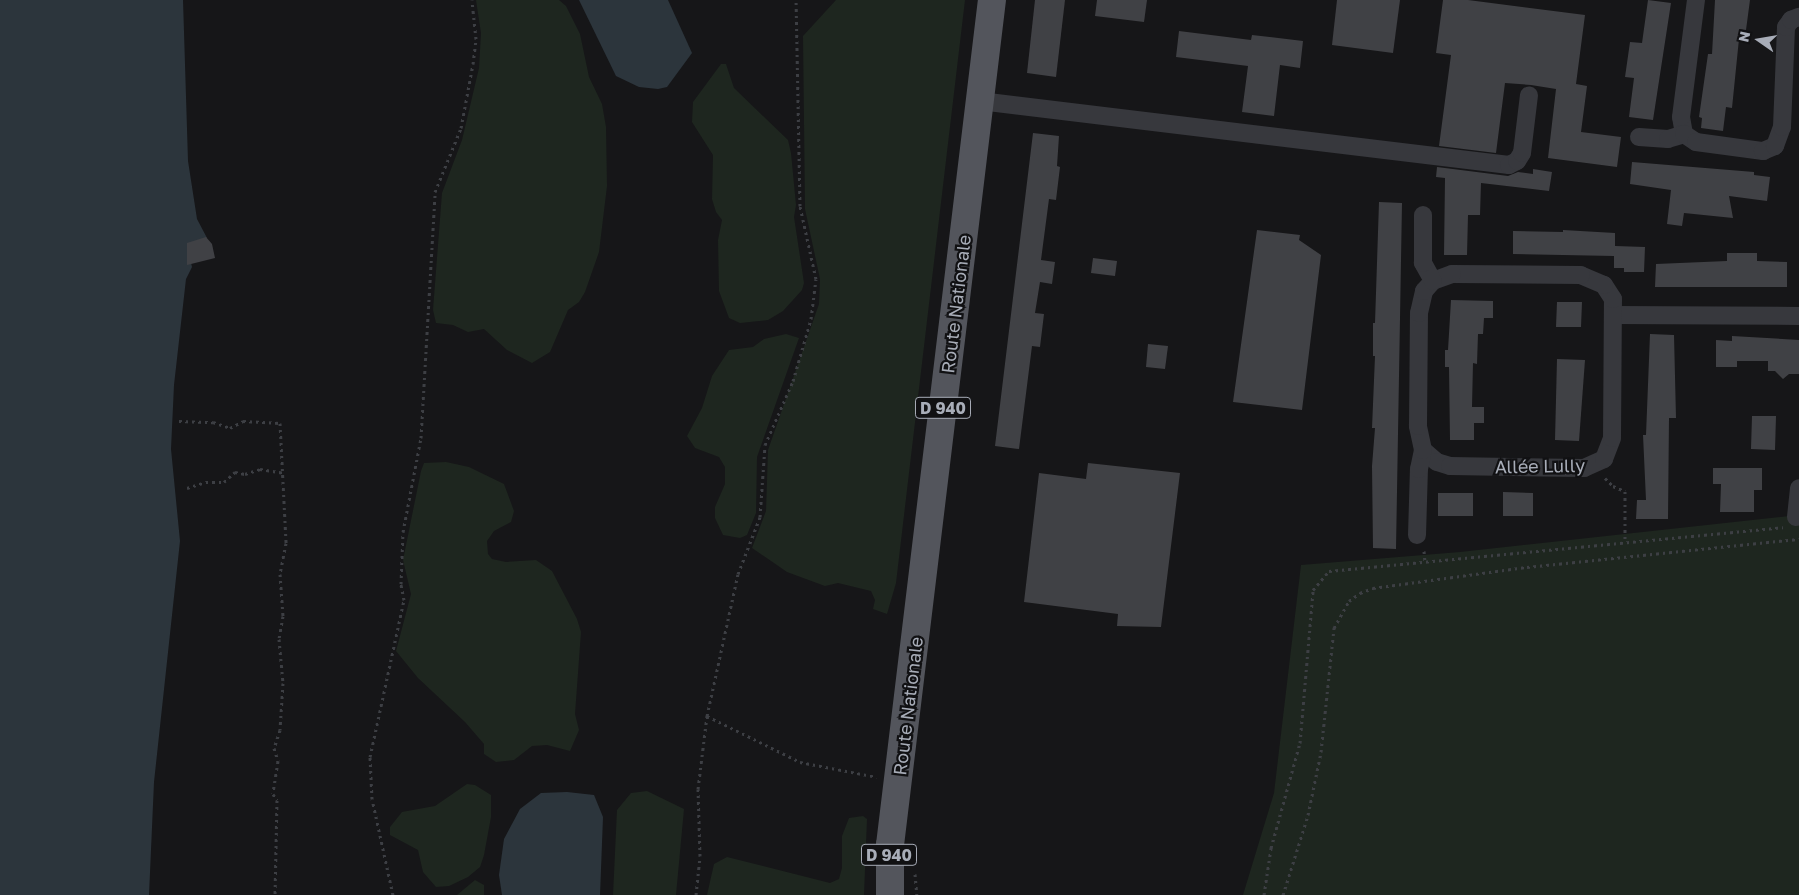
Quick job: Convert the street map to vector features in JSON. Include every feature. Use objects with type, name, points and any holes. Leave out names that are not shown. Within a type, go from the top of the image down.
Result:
[{"type":"main road","name":"Route Nationale","points":[[895,816],[992,0]]},
{"type":"main road","name":"D 940","points":[[890,895],[888,866],[895,816]]},
{"type":"main road","name":"D 940","points":[[895,816],[900,895]]},
{"type":"street","points":[[1696,0],[1681,117],[1684,134],[1690,140],[1706,144],[1763,150],[1775,146],[1782,127],[1786,28],[1791,20],[1799,17]]},
{"type":"street","points":[[980,101],[1503,166],[1514,164],[1522,153],[1529,95]]},
{"type":"street","points":[[1640,137],[1668,139],[1684,134]]},
{"type":"street","points":[[1417,535],[1419,469],[1423,450],[1418,426],[1419,313],[1424,291],[1433,281],[1423,263],[1423,215]]},
{"type":"street","name":"Allée Lully","points":[[1423,450],[1437,462],[1450,466],[1584,468],[1598,464],[1608,454],[1612,438],[1613,315],[1609,290],[1588,276],[1452,274],[1433,281]]},
{"type":"street","points":[[1613,315],[1799,316]]},
{"type":"street","points":[[1791,522],[1799,488]]},
{"type":"path","points":[[393,895],[373,808],[370,757],[404,600],[401,584],[403,539],[421,438],[435,192],[461,128],[476,39],[472,0]]},
{"type":"path","points":[[696,895],[700,856],[698,789],[707,716],[738,574],[760,517],[766,445],[793,381],[811,319],[816,279],[800,206],[796,0]]},
{"type":"path","points":[[179,421],[213,422],[230,428],[243,421],[280,424],[285,474],[286,543],[280,574],[283,616],[279,639],[283,683],[280,730],[274,748],[278,761],[273,794],[277,800],[275,895]]},
{"type":"path","points":[[1598,464],[1608,482],[1625,491],[1625,540]]},
{"type":"path","points":[[187,488],[206,482],[224,482],[235,472],[245,474],[260,469],[285,474]]},
{"type":"path","points":[[1264,895],[1271,848],[1300,743],[1313,590],[1319,580],[1339,568],[1436,562],[1791,522]]},
{"type":"path","points":[[1283,895],[1308,815],[1321,752],[1334,628],[1349,601],[1360,593],[1373,588],[1527,567],[1799,539]]},
{"type":"path","points":[[707,716],[800,762],[879,777]]},
{"type":"shaded area","points":[[0,0],[183,0],[188,161],[197,219],[207,238],[187,246],[192,267],[186,279],[174,385],[171,449],[180,541],[154,782],[149,895],[0,895]]},
{"type":"shaded area","points":[[476,0],[559,0],[566,6],[580,34],[589,77],[602,104],[606,127],[607,186],[599,252],[585,292],[579,302],[568,310],[550,352],[532,363],[507,350],[484,329],[468,332],[453,325],[436,323],[433,310],[442,193],[462,140],[479,68],[481,33]]},
{"type":"shaded area","points":[[579,0],[668,0],[692,53],[667,87],[658,89],[639,87],[616,76]]},
{"type":"shaded area","points":[[836,0],[965,0],[896,583],[887,614],[873,609],[875,600],[871,591],[838,583],[825,586],[787,572],[752,548],[766,511],[768,450],[819,304],[820,279],[805,209],[803,36]]},
{"type":"shaded area","points":[[721,64],[726,64],[734,88],[788,140],[791,153],[796,205],[794,217],[804,283],[802,290],[783,311],[768,320],[740,323],[729,318],[719,291],[718,240],[722,220],[716,212],[712,199],[713,155],[692,122],[693,102]]},
{"type":"shaded area","points":[[786,334],[799,338],[757,457],[756,513],[747,535],[740,538],[723,535],[715,518],[715,507],[725,484],[725,467],[719,457],[695,448],[687,436],[702,408],[712,376],[729,350],[753,347],[764,339]]},
{"type":"shaded area","points":[[446,462],[469,467],[504,484],[514,511],[511,522],[494,531],[487,541],[488,554],[492,559],[506,562],[536,560],[552,571],[577,619],[581,632],[575,714],[579,730],[570,751],[547,745],[532,746],[514,760],[496,762],[484,754],[484,744],[465,722],[418,678],[396,651],[411,594],[403,560],[421,471],[424,463]]},
{"type":"shaded area","points":[[1799,515],[1799,895],[1243,895],[1274,793],[1301,565],[1460,552]]},
{"type":"shaded area","points":[[467,784],[475,785],[491,795],[491,817],[484,855],[480,867],[468,877],[449,886],[436,887],[423,872],[418,850],[390,835],[390,827],[402,812],[435,806]]},
{"type":"shaded area","points":[[647,791],[684,809],[676,895],[613,895],[617,810],[631,793]]},
{"type":"shaded area","points":[[567,792],[594,795],[603,817],[600,895],[502,895],[499,875],[504,839],[520,809],[541,793]]},
{"type":"shaded area","points":[[863,816],[867,819],[864,895],[707,895],[714,864],[727,857],[830,883],[839,879],[842,868],[842,836],[849,818]]},
{"type":"shaded area","points":[[475,880],[484,885],[484,895],[457,895]]},
{"type":"building","points":[[1035,0],[1065,0],[1056,77],[1027,73]]},
{"type":"building","points":[[1097,0],[1147,0],[1144,22],[1095,16]]},
{"type":"building","points":[[1337,0],[1400,0],[1393,53],[1332,45]]},
{"type":"building","points":[[1443,0],[1468,0],[1585,15],[1576,84],[1587,86],[1581,132],[1621,137],[1617,167],[1548,158],[1556,89],[1531,85],[1505,83],[1496,153],[1439,146],[1451,55],[1436,53]]},
{"type":"building","points":[[1648,0],[1671,3],[1653,120],[1629,117],[1634,78],[1625,77],[1630,42],[1642,43]]},
{"type":"building","points":[[1715,0],[1750,0],[1746,30],[1740,29],[1732,108],[1726,107],[1723,131],[1701,128],[1702,118],[1699,117],[1708,54],[1712,54]]},
{"type":"building","points":[[1179,31],[1251,40],[1252,35],[1303,41],[1300,68],[1280,65],[1274,116],[1242,112],[1248,66],[1176,57]]},
{"type":"building","points":[[1033,133],[1059,136],[1057,166],[1060,167],[1056,200],[1049,199],[1041,260],[1055,262],[1052,284],[1040,282],[1035,313],[1044,314],[1040,347],[1032,346],[1019,449],[995,446]]},
{"type":"building","points":[[1632,162],[1754,172],[1754,175],[1770,177],[1767,201],[1729,196],[1733,218],[1684,213],[1682,226],[1667,224],[1671,190],[1630,184]]},
{"type":"building","points":[[1437,167],[1508,176],[1518,172],[1533,174],[1533,169],[1552,172],[1549,191],[1481,183],[1480,215],[1468,215],[1467,255],[1444,255],[1445,178],[1436,177]]},
{"type":"building","points":[[1379,202],[1402,203],[1396,549],[1373,548],[1372,466],[1375,428],[1372,428],[1375,356],[1373,356],[1373,323],[1375,323]]},
{"type":"building","points":[[1257,230],[1300,235],[1299,240],[1321,255],[1302,410],[1233,402]]},
{"type":"building","points":[[1563,230],[1615,233],[1615,246],[1645,247],[1644,272],[1624,272],[1624,268],[1614,268],[1614,256],[1513,254],[1513,231],[1563,232]]},
{"type":"building","points":[[206,237],[212,244],[215,258],[187,265],[187,243]]},
{"type":"building","points":[[1727,253],[1757,253],[1757,261],[1787,262],[1787,287],[1655,287],[1656,264],[1727,261]]},
{"type":"building","points":[[1093,258],[1117,261],[1115,276],[1091,273]]},
{"type":"building","points":[[1451,300],[1493,301],[1493,318],[1484,318],[1483,334],[1478,334],[1477,364],[1473,363],[1472,407],[1484,407],[1484,423],[1474,423],[1474,440],[1450,440],[1449,367],[1445,367],[1445,350],[1448,350]]},
{"type":"building","points":[[1557,302],[1582,302],[1581,327],[1556,327]]},
{"type":"building","points":[[1650,334],[1674,335],[1676,418],[1669,418],[1668,519],[1636,519],[1637,500],[1646,500],[1643,435],[1646,435]]},
{"type":"building","points":[[1732,336],[1799,340],[1799,374],[1789,374],[1783,379],[1775,371],[1768,371],[1768,361],[1737,361],[1737,367],[1716,367],[1716,340],[1732,341]]},
{"type":"building","points":[[1148,344],[1168,346],[1165,369],[1146,367]]},
{"type":"building","points":[[1557,359],[1585,360],[1579,441],[1555,440]]},
{"type":"building","points":[[1752,416],[1776,416],[1775,450],[1751,449]]},
{"type":"building","points":[[1088,463],[1180,473],[1161,627],[1117,626],[1118,614],[1024,602],[1039,473],[1086,479]]},
{"type":"building","points":[[1713,468],[1762,468],[1762,490],[1754,490],[1754,512],[1720,512],[1721,484],[1713,484]]},
{"type":"building","points":[[1503,492],[1533,493],[1533,516],[1503,516]]},
{"type":"building","points":[[1438,493],[1473,493],[1473,516],[1438,516]]}]
